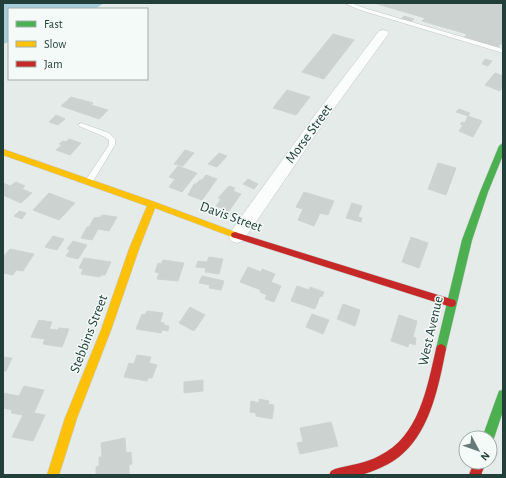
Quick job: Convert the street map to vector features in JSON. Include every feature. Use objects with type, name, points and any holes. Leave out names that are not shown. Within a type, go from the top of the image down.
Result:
[{"type":"main road","name":"West Avenue","points":[[335,475],[369,467],[394,455],[407,444],[416,433],[434,381],[451,303],[474,218],[490,174],[503,146]]},
{"type":"main road","name":"Davis Street","points":[[3,152],[152,204],[237,236],[451,303]]},
{"type":"main road","name":"Stebbins Street","points":[[53,475],[71,418],[106,330],[152,204]]},
{"type":"main road","points":[[491,430],[503,395]]},
{"type":"street","name":"Morse Street","points":[[237,236],[383,33]]},
{"type":"lane","points":[[347,3],[362,9],[503,51]]},
{"type":"lane","points":[[81,125],[107,135],[112,139],[112,145],[89,182]]},
{"type":"water","points":[[3,3],[104,3],[96,8],[8,8],[8,42],[3,44]]},
{"type":"building","points":[[374,3],[503,3],[503,44],[500,44],[498,48],[464,38],[467,34],[422,21],[425,18]]},
{"type":"building","points":[[404,16],[414,19],[411,22],[401,19]]},
{"type":"building","points":[[333,34],[354,40],[324,79],[302,72]]},
{"type":"building","points":[[485,59],[492,61],[488,66],[482,64]]},
{"type":"building","points":[[495,73],[503,76],[503,87],[500,91],[485,85]]},
{"type":"building","points":[[287,90],[310,97],[296,115],[273,108]]},
{"type":"building","points":[[71,97],[93,103],[91,105],[108,110],[99,119],[61,106]]},
{"type":"building","points":[[459,109],[470,113],[468,116],[456,112]]},
{"type":"building","points":[[56,115],[65,119],[58,125],[49,122]]},
{"type":"building","points":[[468,116],[482,121],[473,137],[459,131],[463,125],[460,124],[462,122],[465,123]]},
{"type":"building","points":[[69,139],[81,143],[70,155],[56,150],[62,145],[59,144],[63,141],[66,142]]},
{"type":"building","points":[[185,150],[194,153],[183,166],[174,164]]},
{"type":"building","points":[[219,153],[227,156],[217,167],[208,164]]},
{"type":"building","points":[[438,163],[456,168],[446,195],[428,189]]},
{"type":"building","points":[[178,166],[197,173],[182,192],[169,187],[175,179],[169,177]]},
{"type":"building","points":[[206,175],[217,179],[202,200],[188,195],[194,184],[202,180]]},
{"type":"building","points":[[248,179],[258,184],[254,189],[243,184]]},
{"type":"building","points":[[16,182],[25,186],[22,189],[32,193],[21,203],[3,195],[3,183],[10,186]]},
{"type":"building","points":[[229,186],[235,188],[233,191],[241,194],[229,211],[216,206],[221,199],[218,198]]},
{"type":"building","points":[[304,192],[334,201],[328,215],[320,213],[314,226],[298,220],[303,209],[296,207]]},
{"type":"building","points":[[49,193],[75,203],[59,220],[33,210]]},
{"type":"building","points":[[352,203],[362,206],[358,217],[362,218],[361,222],[346,218]]},
{"type":"building","points":[[19,211],[26,213],[22,219],[14,216]]},
{"type":"building","points":[[102,215],[117,217],[109,231],[98,229],[92,240],[81,238],[94,218],[101,217]]},
{"type":"building","points":[[53,236],[64,239],[57,250],[45,247]]},
{"type":"building","points":[[411,237],[428,243],[419,268],[402,262]]},
{"type":"building","points":[[73,241],[87,245],[78,259],[66,256],[70,250],[67,249]]},
{"type":"building","points":[[10,249],[34,254],[23,271],[16,270],[13,275],[3,273],[3,257]]},
{"type":"building","points":[[209,257],[223,259],[219,274],[205,272],[206,268],[196,267],[198,261],[207,262]]},
{"type":"building","points":[[84,258],[111,262],[105,275],[101,275],[100,277],[81,274],[83,269],[79,268]]},
{"type":"building","points":[[163,260],[184,263],[178,281],[157,279],[159,273],[155,272],[158,263],[161,264]]},
{"type":"building","points":[[248,267],[261,272],[262,269],[275,274],[271,282],[281,286],[274,302],[265,299],[267,295],[260,292],[261,290],[240,282]]},
{"type":"building","points":[[202,276],[224,281],[221,290],[209,288],[210,285],[199,283]]},
{"type":"building","points":[[297,286],[309,290],[310,287],[324,292],[322,297],[320,296],[315,309],[291,301]]},
{"type":"building","points":[[343,304],[360,310],[355,326],[337,319]]},
{"type":"building","points":[[190,307],[205,315],[194,331],[179,323]]},
{"type":"building","points":[[147,311],[163,313],[160,322],[169,326],[168,331],[162,330],[161,333],[136,329],[142,314],[145,315]]},
{"type":"building","points":[[312,314],[329,320],[323,334],[306,327]]},
{"type":"building","points":[[399,315],[417,321],[413,337],[416,338],[415,345],[409,343],[408,347],[391,341]]},
{"type":"building","points":[[39,320],[52,322],[49,329],[69,329],[62,347],[43,344],[45,339],[31,337]]},
{"type":"building","points":[[137,355],[151,357],[149,363],[157,365],[152,378],[148,378],[147,381],[124,377],[129,363],[134,364]]},
{"type":"building","points":[[3,357],[12,358],[6,371],[3,371]]},
{"type":"building","points":[[203,380],[203,391],[184,393],[184,382]]},
{"type":"building","points":[[24,386],[44,390],[34,413],[45,415],[33,441],[12,437],[23,415],[11,413],[12,410],[3,408],[3,393],[19,396]]},
{"type":"building","points":[[259,399],[269,401],[268,404],[274,405],[272,419],[256,416],[256,413],[250,412],[251,401],[259,403]]},
{"type":"building","points":[[331,422],[338,446],[300,454],[297,443],[303,442],[300,428]]},
{"type":"building","points":[[125,438],[126,453],[131,452],[132,464],[129,465],[129,475],[96,475],[96,467],[99,466],[99,457],[102,457],[101,443]]},
{"type":"traffic: fast","points":[[441,349],[467,240],[484,192],[503,146]]},
{"type":"traffic: fast","points":[[491,430],[503,395]]},
{"type":"traffic: slow","points":[[3,152],[152,204],[235,235]]},
{"type":"traffic: slow","points":[[53,475],[71,418],[106,330],[134,249],[152,204]]},
{"type":"traffic: jam","points":[[235,235],[451,303]]},
{"type":"traffic: jam","points":[[335,475],[370,466],[390,457],[402,448],[419,424],[425,409],[441,349]]},
{"type":"traffic: jam","points":[[475,475],[477,470]]}]
